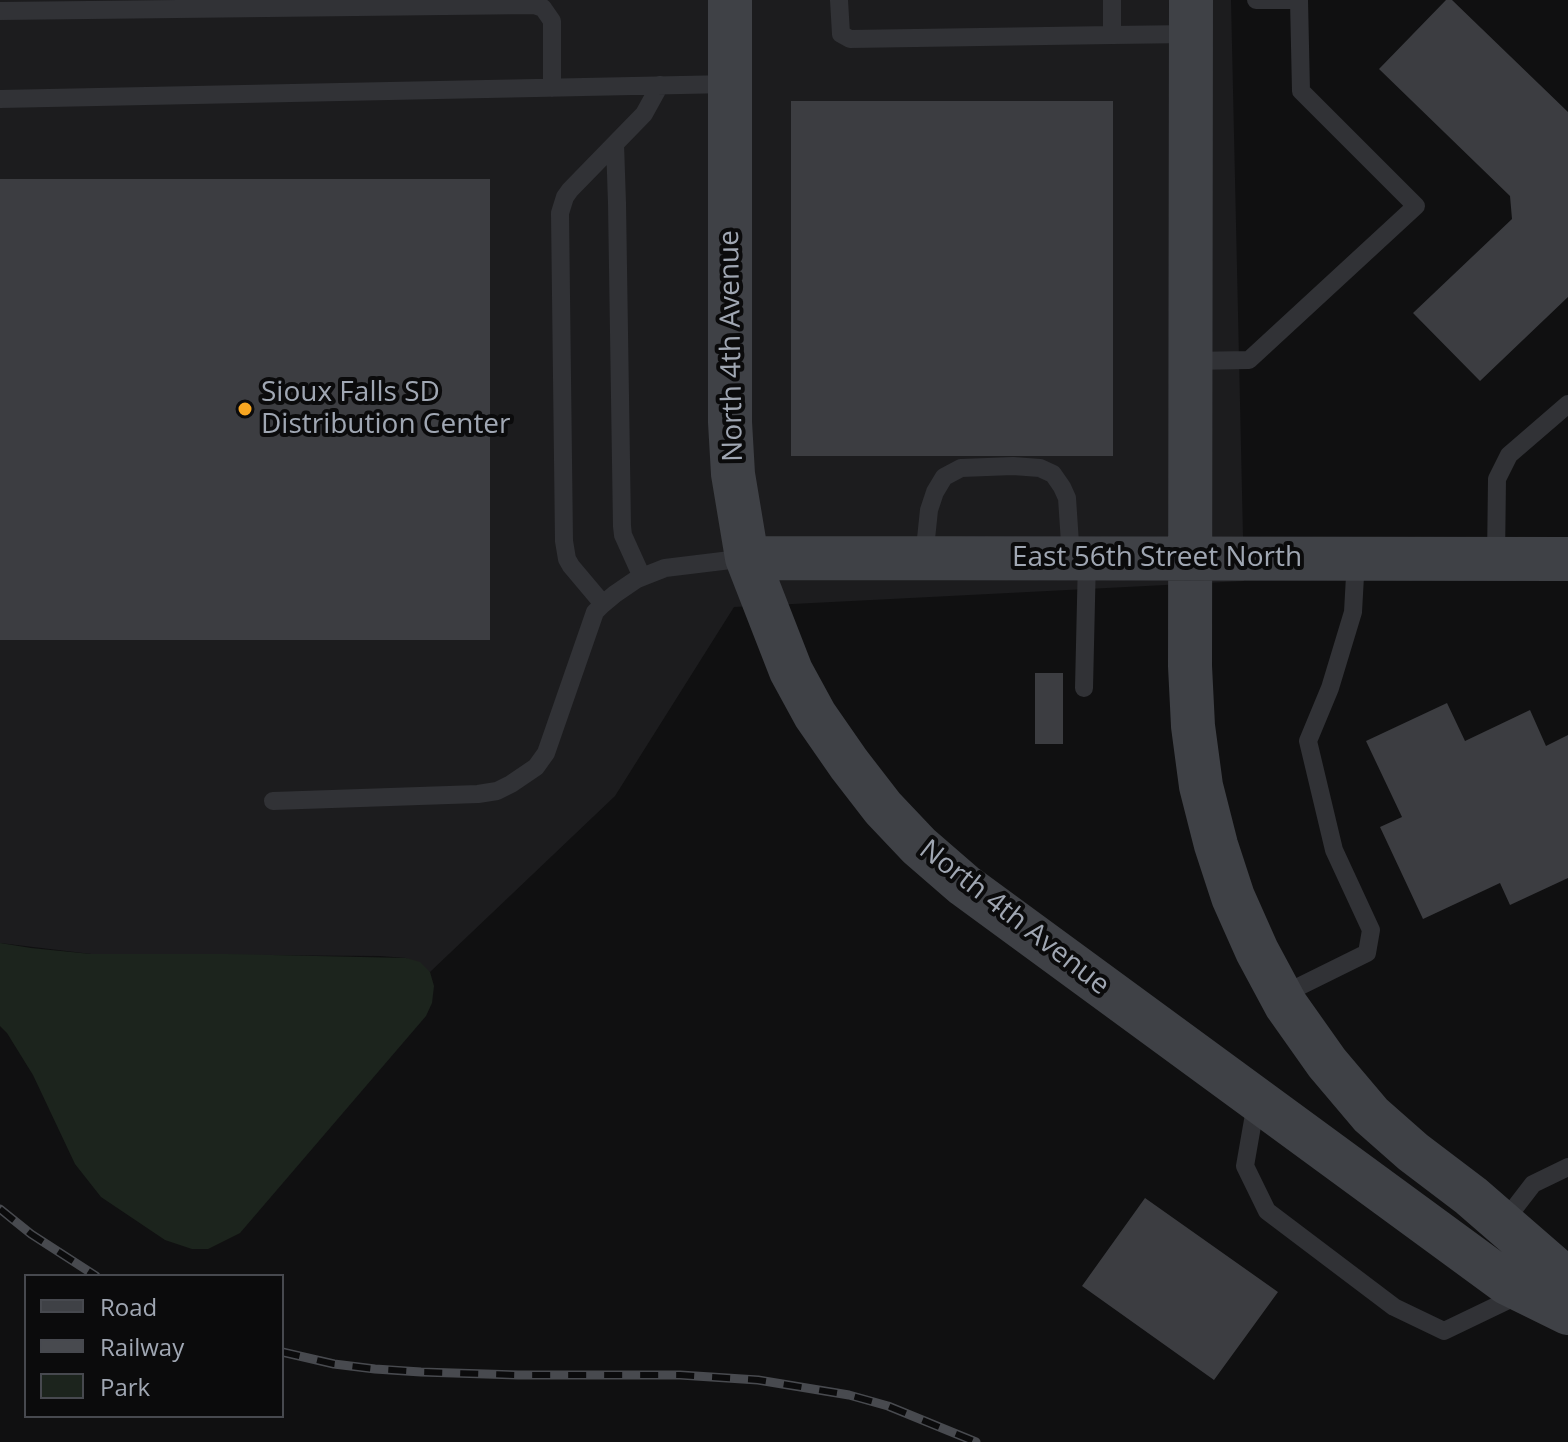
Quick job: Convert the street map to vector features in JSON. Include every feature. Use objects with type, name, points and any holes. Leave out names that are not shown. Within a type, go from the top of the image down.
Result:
[{"type":"street","name":"North 4th Avenue","points":[[730,0],[730,422],[733,474],[747,558],[791,671],[815,715],[883,808],[919,846],[964,885],[1494,1274],[1568,1313]]},
{"type":"street","points":[[1191,17],[1190,666],[1193,726],[1201,786],[1216,845],[1233,897],[1257,951],[1281,995],[1327,1063],[1371,1115],[1568,1280]]},
{"type":"street","name":"East 56th Street North","points":[[747,558],[1568,559]]},
{"type":"lane","points":[[839,0],[841,34],[850,39],[1112,35],[1191,17]]},
{"type":"lane","points":[[1112,0],[1112,35]]},
{"type":"lane","points":[[1190,361],[1249,360],[1416,206],[1301,91],[1299,0],[1256,0]]},
{"type":"lane","points":[[0,11],[534,5],[543,8],[552,21],[552,88]]},
{"type":"lane","points":[[0,99],[730,84]]},
{"type":"lane","points":[[603,604],[571,566],[565,547],[560,218],[570,190],[644,114],[660,85]]},
{"type":"lane","points":[[615,144],[622,526],[642,577]]},
{"type":"lane","points":[[1496,559],[1497,479],[1509,455],[1568,404]]},
{"type":"lane","points":[[924,558],[929,510],[944,477],[961,468],[1013,466],[1040,468],[1053,474],[1067,498],[1079,558],[1084,688]]},
{"type":"lane","points":[[273,801],[478,794],[497,791],[511,784],[536,767],[546,753],[595,612],[603,604],[642,577],[665,568],[747,558]]},
{"type":"lane","points":[[1281,995],[1367,953],[1371,930],[1334,850],[1308,741],[1330,688],[1353,612],[1356,558]]},
{"type":"lane","points":[[1257,1100],[1245,1166],[1267,1211],[1394,1307],[1444,1331],[1524,1292]]},
{"type":"lane","points":[[1503,1223],[1533,1184],[1568,1167]]},
{"type":"shaded area","points":[[0,0],[1231,0],[1244,581],[734,607],[615,796],[430,972],[406,958],[380,956],[91,954],[0,943]]},
{"type":"green space","points":[[0,943],[91,954],[406,958],[420,962],[430,972],[434,986],[432,1003],[426,1016],[240,1233],[208,1249],[192,1249],[165,1240],[101,1197],[75,1164],[33,1075],[0,1026]]},
{"type":"building","points":[[1446,0],[1452,0],[1568,112],[1568,297],[1480,381],[1413,313],[1512,219],[1510,196],[1379,69]]},
{"type":"building","points":[[791,101],[1113,101],[1113,456],[791,456]]},
{"type":"building","name":"Sioux Falls SD Distribution Center","points":[[0,179],[490,179],[490,640],[0,640]]},
{"type":"building","points":[[1035,673],[1063,673],[1063,744],[1035,744]]},
{"type":"building","points":[[1447,703],[1465,741],[1530,710],[1546,746],[1568,735],[1568,878],[1510,905],[1500,883],[1423,919],[1380,827],[1402,817],[1366,741]]},
{"type":"building","points":[[1145,1198],[1278,1292],[1214,1380],[1082,1286]]},
{"type":"railway","points":[[0,1209],[31,1234],[93,1274]]},
{"type":"railway","points":[[284,1352],[334,1364],[421,1372],[680,1375],[758,1380],[849,1395],[888,1406],[976,1442]]},
{"type":"place","name":"Sioux Falls SD Distribution Center","points":[[245,409]]}]
